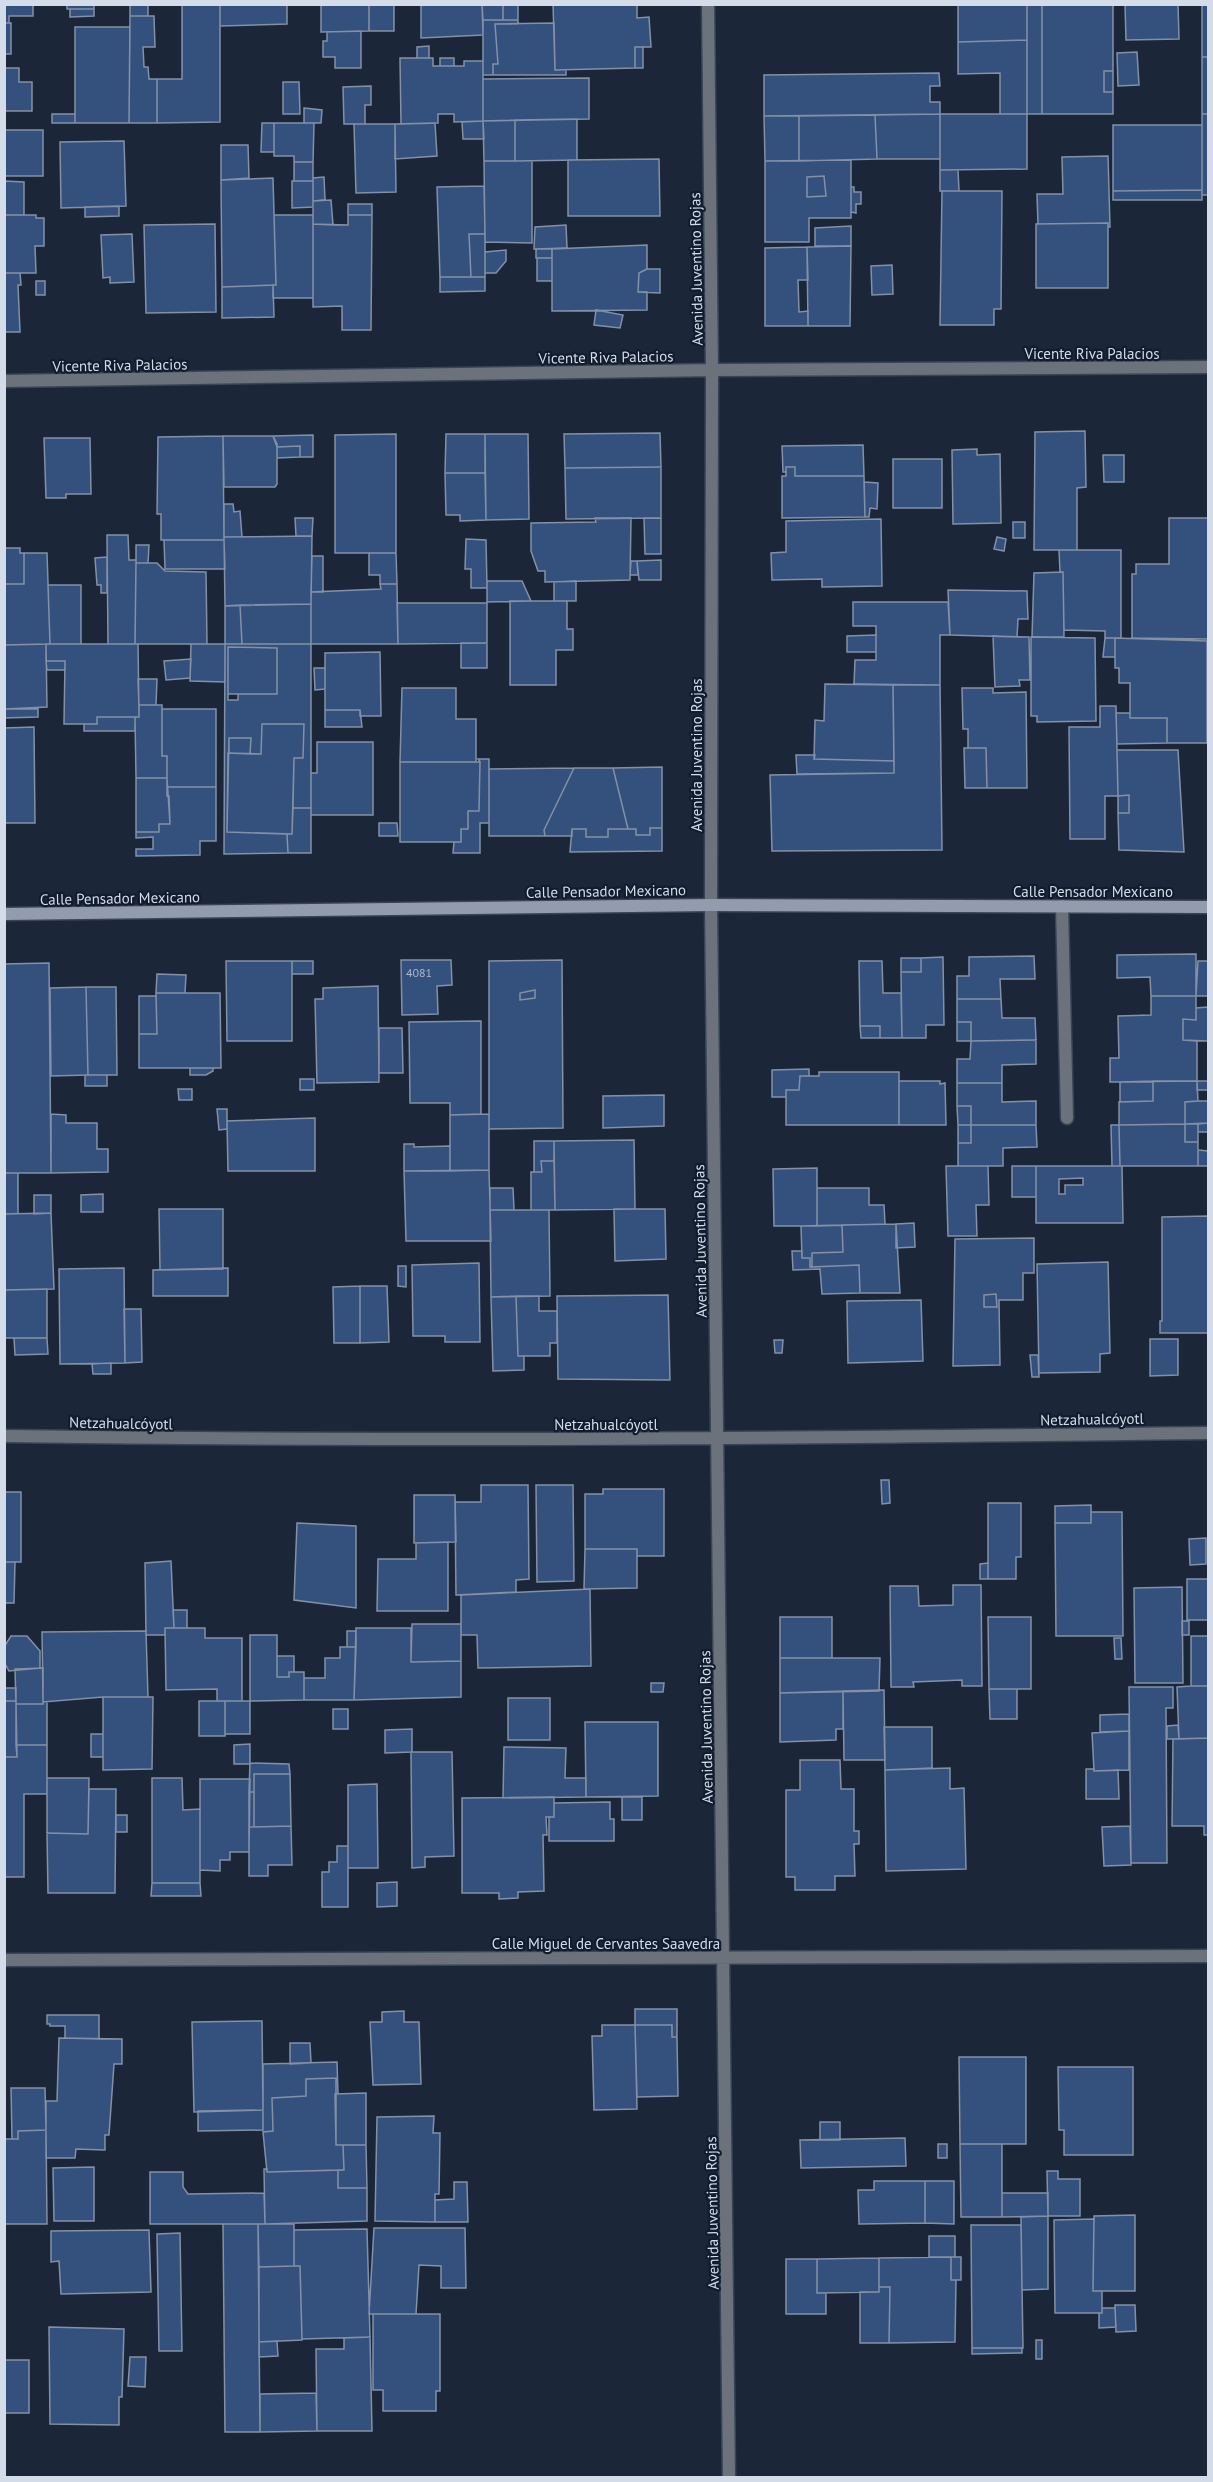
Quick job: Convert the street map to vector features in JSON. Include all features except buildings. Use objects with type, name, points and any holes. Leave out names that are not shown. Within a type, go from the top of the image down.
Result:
[{"type":"street","name":"Avenida Juventino Rojas","points":[[708,4],[712,370],[711,905],[729,2478]]},
{"type":"street","name":"Vicente Riva Palacios","points":[[4,381],[712,370],[1209,367]]},
{"type":"street","name":"Calle Pensador Mexicano","points":[[4,914],[711,905],[1209,907]]},
{"type":"street","points":[[1062,906],[1067,1118]]},
{"type":"street","name":"Netzahualcóyotl","points":[[4,1436],[240,1439],[717,1439],[1209,1433]]},
{"type":"street","name":"Calle Miguel de Cervantes Saavedra","points":[[4,1960],[1209,1956]]}]
